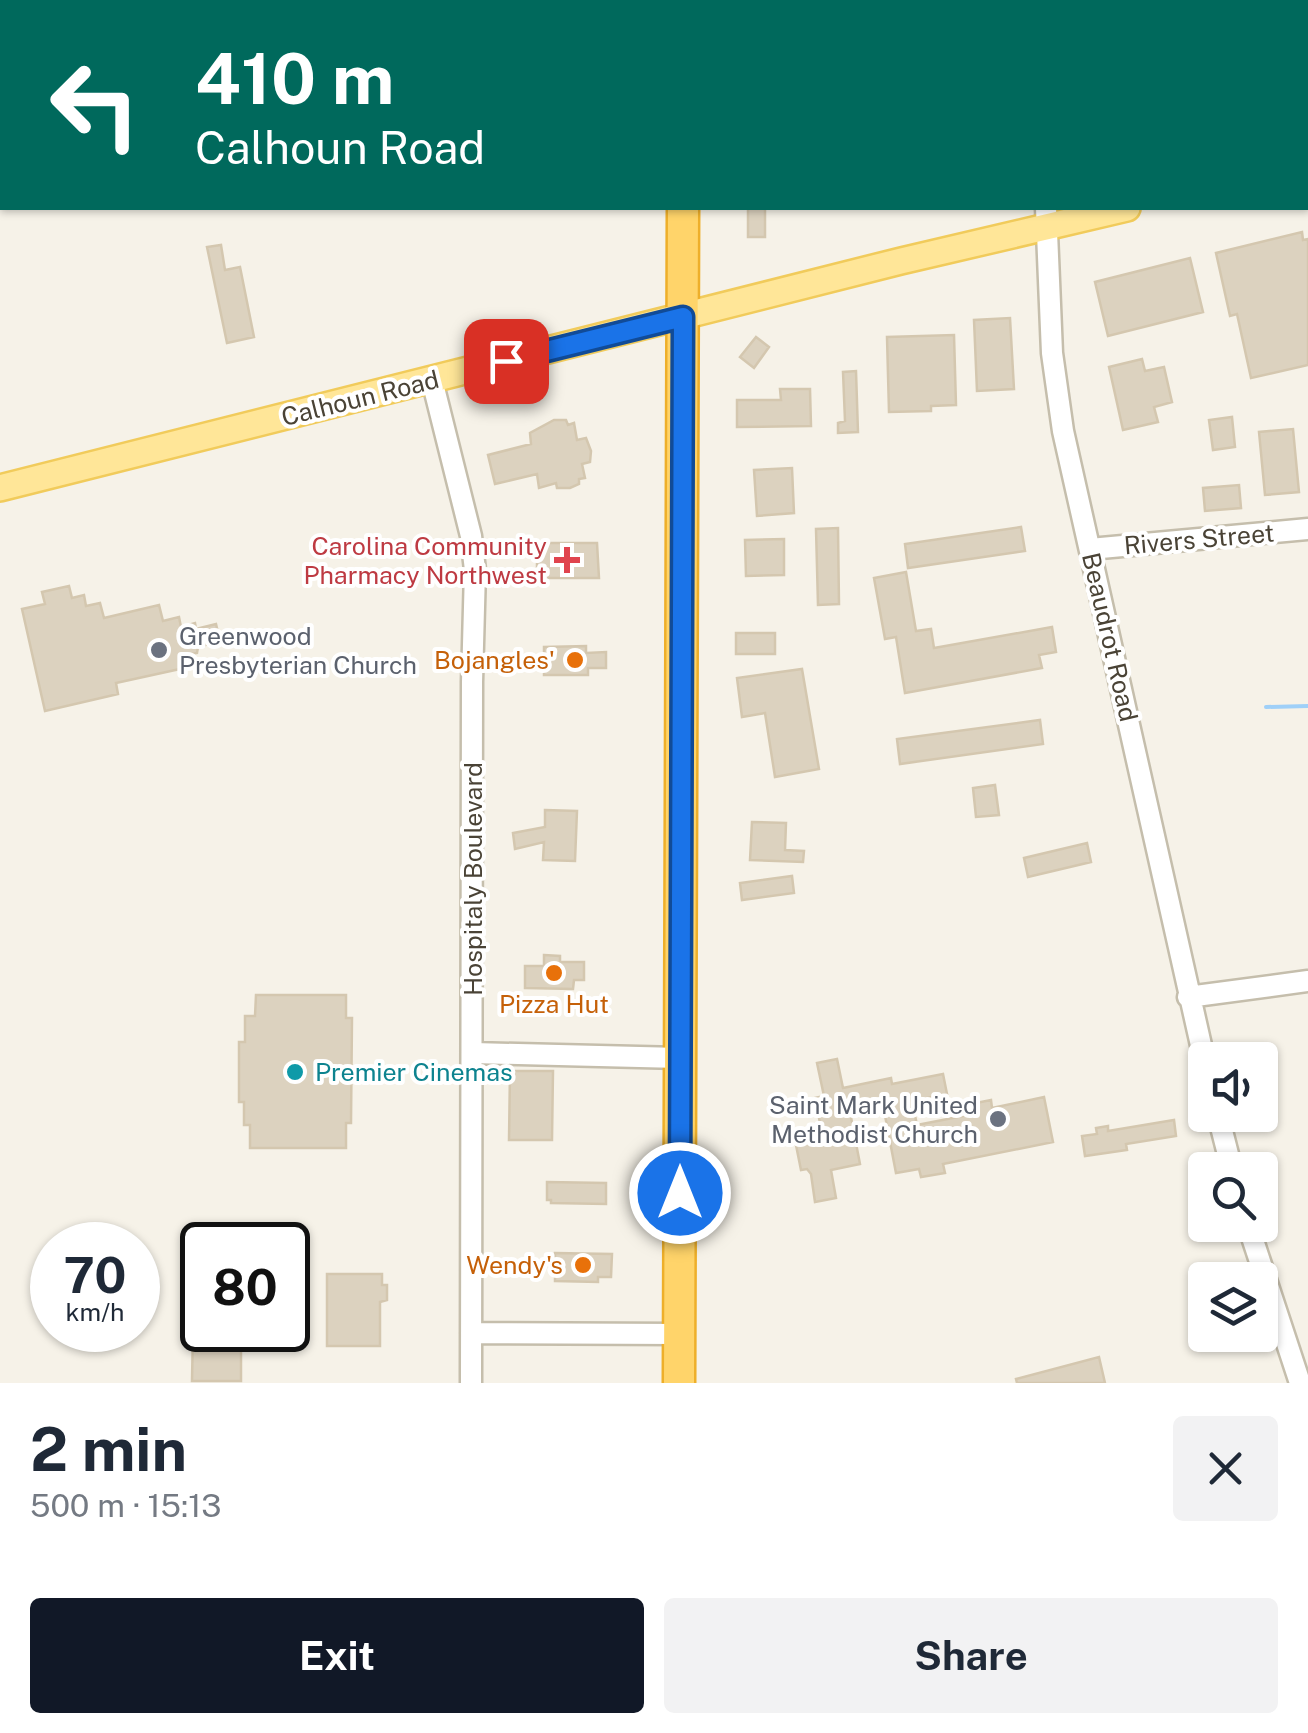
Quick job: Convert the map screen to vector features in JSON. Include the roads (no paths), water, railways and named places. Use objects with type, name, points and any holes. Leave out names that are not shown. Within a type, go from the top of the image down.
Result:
[{"type":"highway","points":[[679,1383],[683,210]]},
{"type":"main road","name":"Calhoun Road","points":[[0,488],[683,317],[1046,218],[1111,210]]},
{"type":"street","name":"Beaudrot Road","points":[[1046,218],[1056,394],[1200,1042]]},
{"type":"street","name":"Hospitaly Boulevard","points":[[432,380],[460,483],[476,570],[472,667],[471,1383]]},
{"type":"street","name":"Rivers Street","points":[[1090,550],[1308,529]]},
{"type":"street","points":[[1188,997],[1308,981]]},
{"type":"street","points":[[473,1053],[680,1058]]},
{"type":"street","points":[[1254,1242],[1300,1383]]},
{"type":"street","points":[[471,1333],[680,1334]]},
{"type":"waterway","points":[[1266,707],[1308,706]]},
{"type":"place","name":"Carolina Community Pharmacy Northwest","points":[[567,560]]},
{"type":"place","name":"Greenwood Presbyterian Church","points":[[159,650]]},
{"type":"place","name":"Bojangles'","points":[[575,660]]},
{"type":"place","name":"Pizza Hut","points":[[554,973]]},
{"type":"place","name":"Premier Cinemas","points":[[295,1072]]},
{"type":"place","name":"Saint Mark United Methodist Church","points":[[998,1119]]},
{"type":"place","name":"Wendy's","points":[[583,1265]]}]
